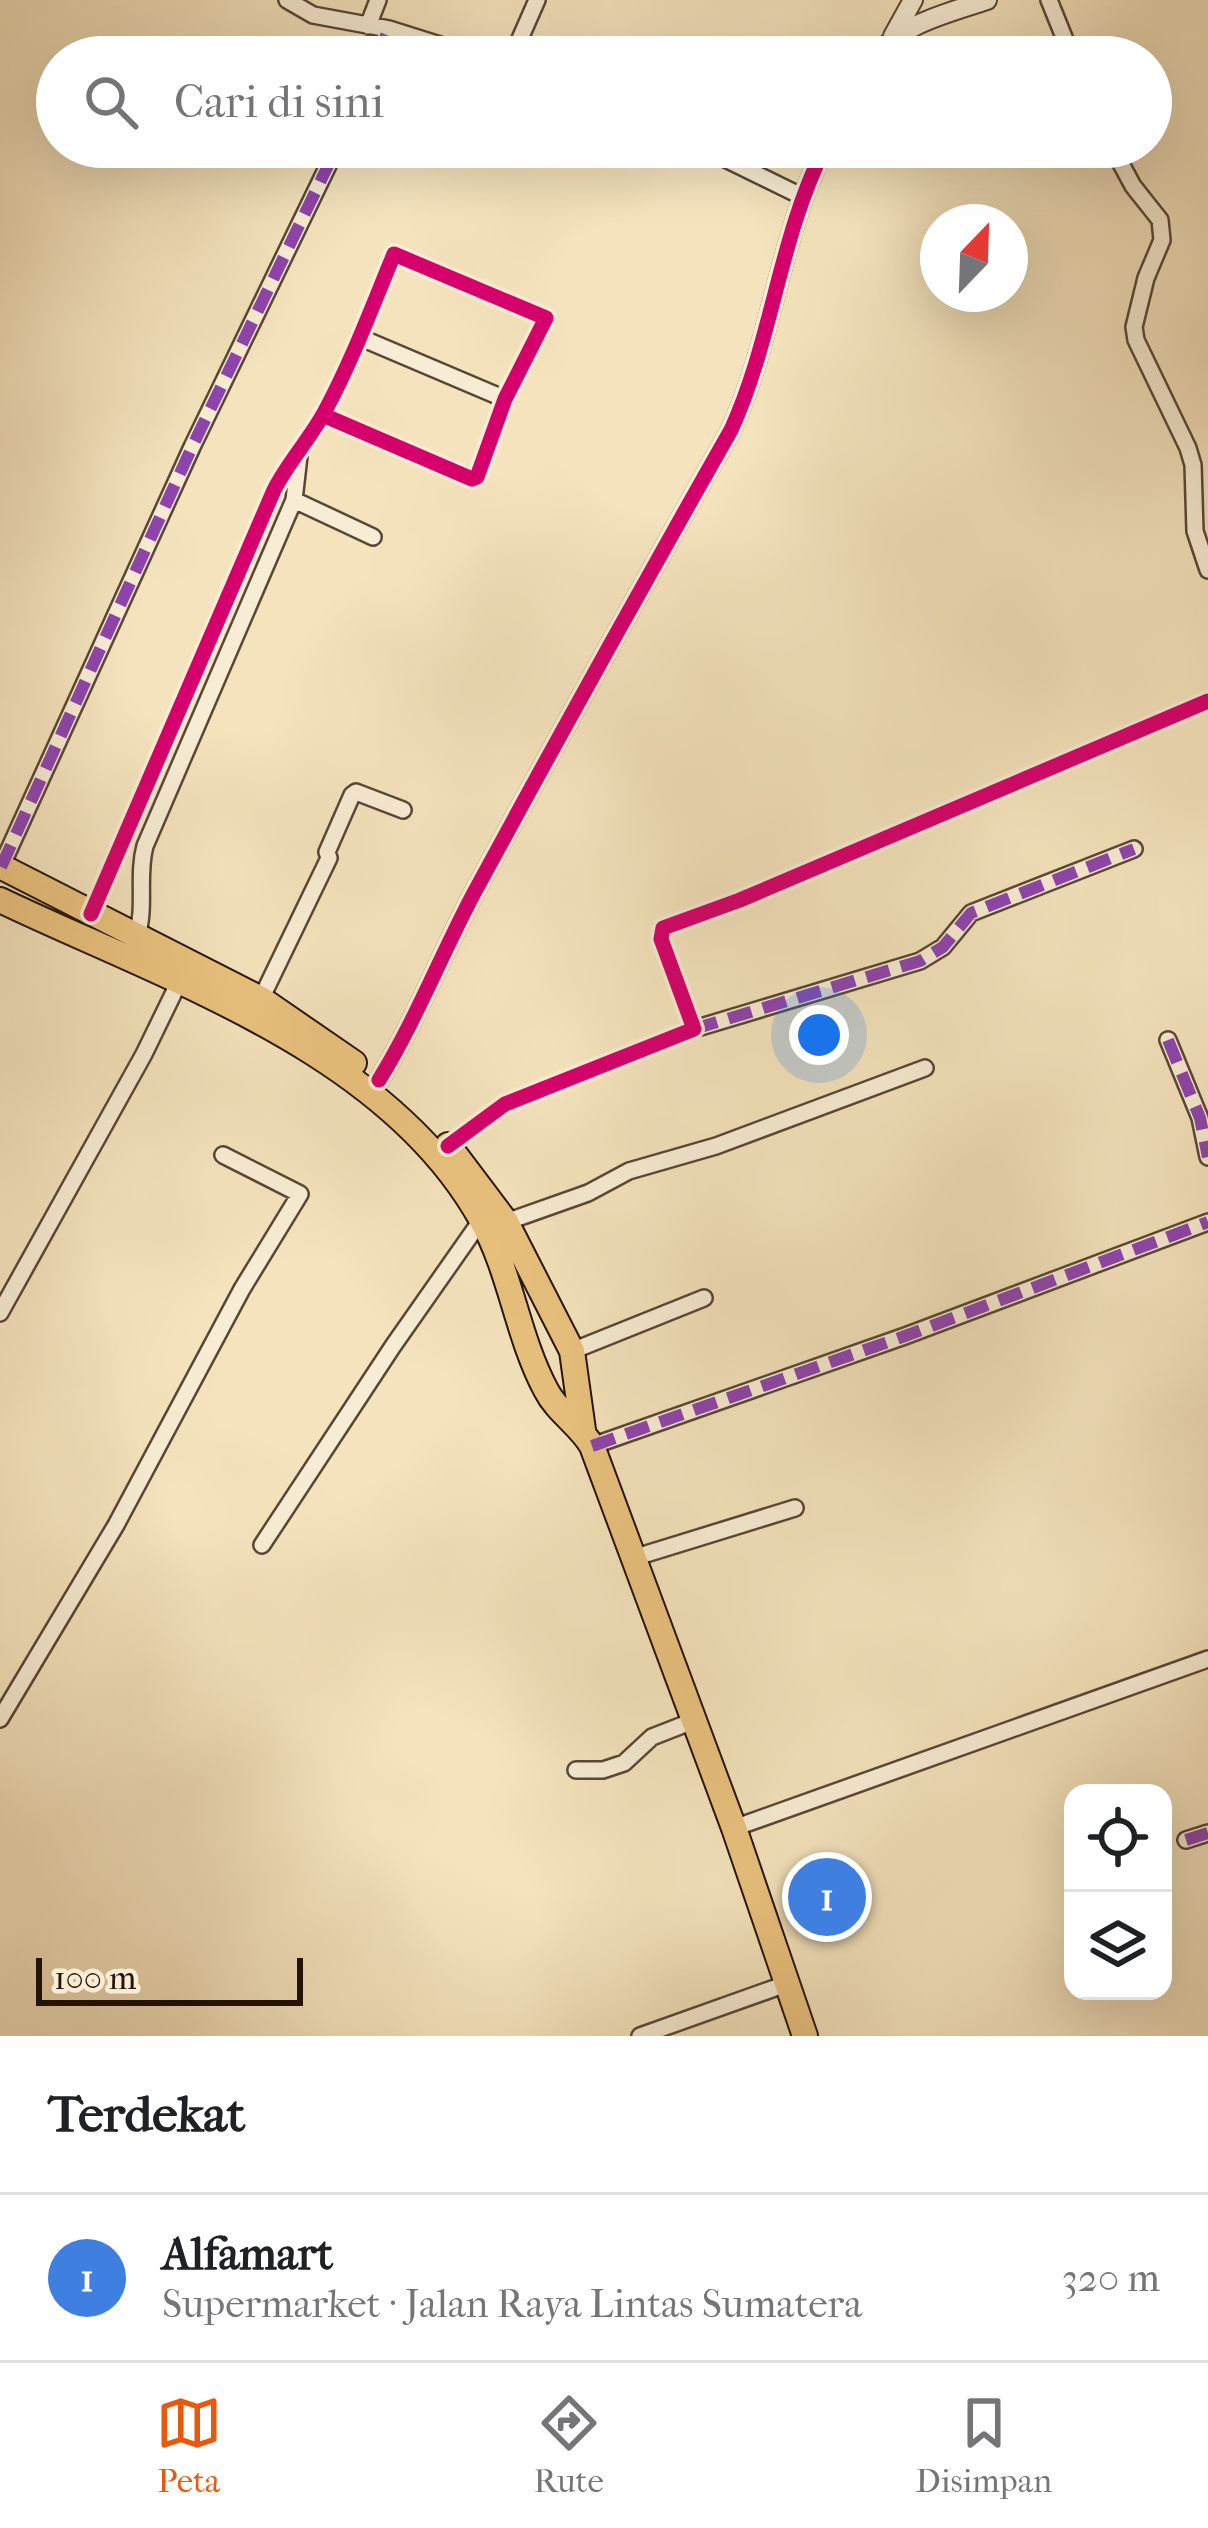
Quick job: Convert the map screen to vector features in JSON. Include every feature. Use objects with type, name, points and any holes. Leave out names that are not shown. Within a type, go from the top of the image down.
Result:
[{"type":"highway","points":[[1,867],[261,999],[379,1080],[448,1146],[572,1352],[587,1438],[734,1828],[805,2036]]},
{"type":"highway","points":[[0,900],[179,982],[287,1038],[374,1094],[494,1221],[548,1396],[587,1438]]},
{"type":"street","points":[[287,0],[314,15],[411,36]]},
{"type":"street","points":[[368,26],[379,0]]},
{"type":"street","points":[[521,36],[537,0]]},
{"type":"street","points":[[893,36],[913,0]]},
{"type":"street","points":[[893,36],[987,0]]},
{"type":"street","points":[[1049,0],[1064,36]]},
{"type":"street","points":[[386,36],[389,29]]},
{"type":"street","points":[[1,867],[192,447],[327,168]]},
{"type":"street","points":[[744,168],[801,196]]},
{"type":"street","points":[[379,1080],[402,1042],[436,963],[731,430],[758,364],[801,196],[815,168]]},
{"type":"street","points":[[1123,168],[1160,220],[1162,241],[1146,278],[1134,327],[1188,448],[1195,532],[1208,570]]},
{"type":"street","points":[[91,914],[268,502],[323,415],[394,254],[546,318],[506,399],[477,477],[472,479],[323,415]]},
{"type":"street","points":[[359,337],[506,399]]},
{"type":"street","points":[[137,936],[143,910],[145,846],[294,500],[298,456]]},
{"type":"street","points":[[294,500],[373,537]]},
{"type":"street","points":[[694,1029],[662,939],[663,928],[740,900],[1208,701]]},
{"type":"street","points":[[261,999],[329,857],[327,852],[352,795],[356,792],[403,810]]},
{"type":"street","points":[[448,1146],[505,1104],[694,1029],[920,961],[943,946],[971,913],[1134,849]]},
{"type":"street","points":[[0,1313],[179,982]]},
{"type":"street","points":[[1168,1040],[1200,1118],[1208,1157]]},
{"type":"street","points":[[262,1545],[393,1346],[494,1221],[588,1193],[629,1171],[716,1146],[925,1068]]},
{"type":"street","points":[[0,1719],[116,1525],[242,1289],[300,1194],[223,1155]]},
{"type":"street","points":[[587,1438],[904,1336],[1208,1222]]},
{"type":"street","points":[[572,1352],[704,1298]]},
{"type":"street","points":[[633,1558],[795,1508]]},
{"type":"street","points":[[734,1828],[1208,1659]]},
{"type":"street","points":[[576,1770],[603,1770],[624,1763],[652,1737],[693,1720]]},
{"type":"street","points":[[1186,1840],[1208,1833]]},
{"type":"street","points":[[640,2036],[786,1984]]},
{"type":"marked path","points":[[386,36],[389,29]]},
{"type":"marked path","points":[[1,867],[192,447],[327,168]]},
{"type":"marked path","points":[[694,1029],[920,961],[943,947],[971,913],[1134,849]]},
{"type":"marked path","points":[[1168,1040],[1200,1118],[1208,1157]]},
{"type":"marked path","points":[[592,1446],[1208,1222]]},
{"type":"marked path","points":[[1186,1840],[1208,1833]]},
{"type":"cycle path","points":[[379,1080],[474,893],[731,430],[815,168]]},
{"type":"cycle path","points":[[91,914],[274,490],[335,392],[394,254],[546,318],[505,399],[477,477],[472,479],[323,415]]},
{"type":"cycle path","points":[[448,1146],[505,1104],[694,1029],[661,939],[663,928],[740,900],[1208,701]]},
{"type":"place","name":"Alfamart","points":[[827,1897]]}]
